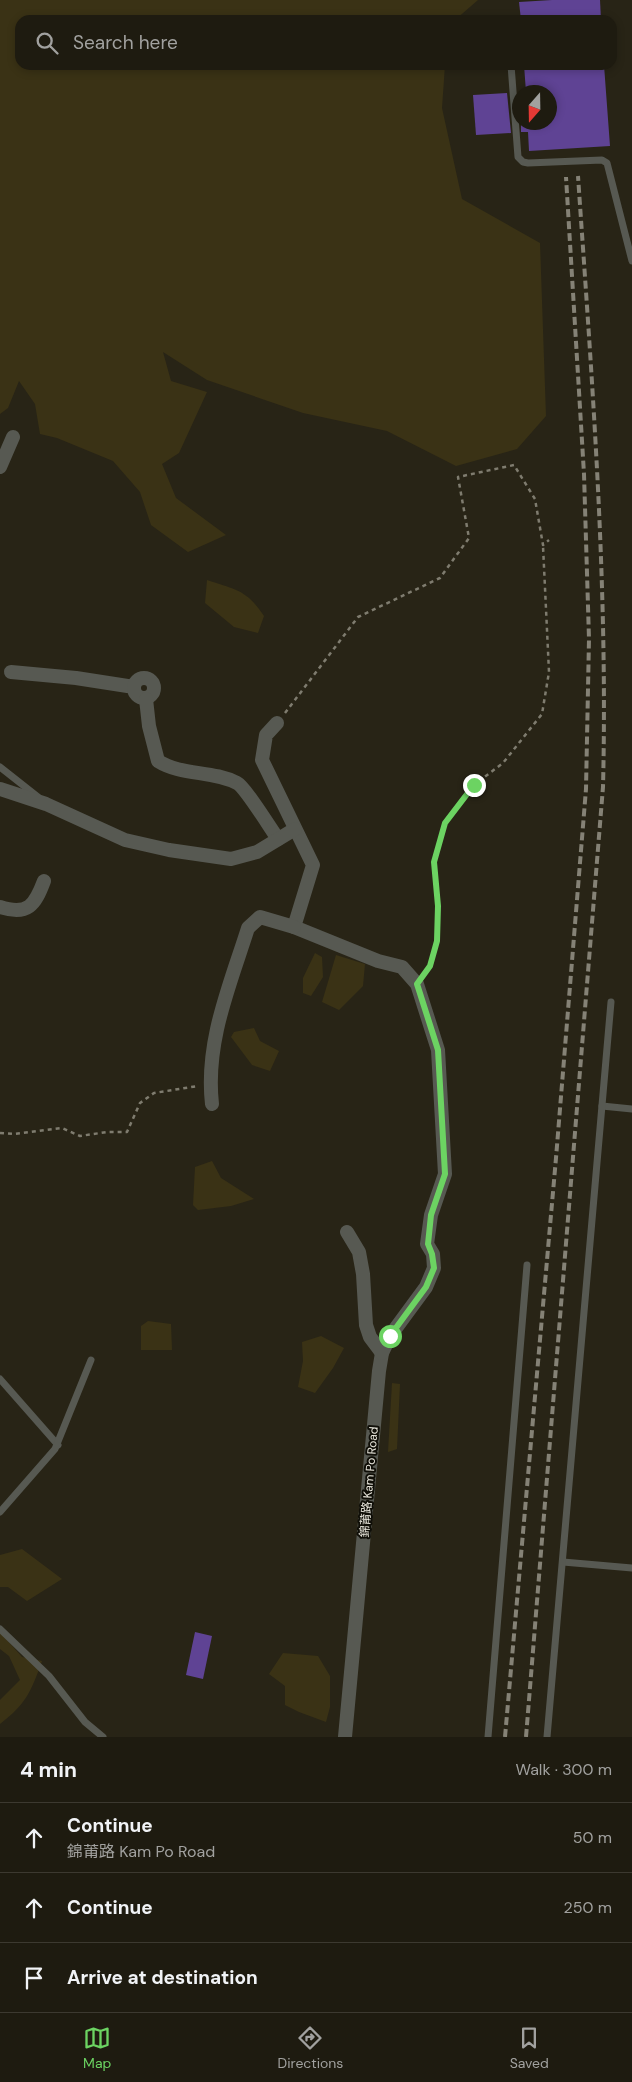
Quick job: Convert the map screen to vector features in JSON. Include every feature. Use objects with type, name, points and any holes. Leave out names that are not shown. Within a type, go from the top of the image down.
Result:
[{"type":"street","points":[[0,467],[13,437]]},
{"type":"street","points":[[11,672],[134,686],[135,693],[139,698],[146,699],[149,726],[158,761],[168,768],[215,776],[238,783],[278,839]]},
{"type":"street","points":[[277,723],[266,735],[262,760],[313,865],[294,927]]},
{"type":"street","points":[[0,789],[46,804],[125,840],[169,850],[231,859],[257,852],[295,829]]},
{"type":"street","points":[[0,907],[23,910],[32,906],[38,897],[44,881]]},
{"type":"street","points":[[212,1104],[209,1084],[214,1032],[248,928],[260,917],[294,927],[378,961],[402,967],[417,984]]},
{"type":"street","name":"錦莆路 Kam Po Road","points":[[345,1737],[382,1353],[390,1336],[426,1287],[434,1268],[428,1244],[431,1215],[445,1174],[438,1050],[417,984]]},
{"type":"street","points":[[347,1232],[359,1252],[363,1274],[366,1325],[370,1337],[382,1353]]},
{"type":"lane","points":[[511,70],[518,157],[523,162],[528,163],[602,160],[608,163],[632,261]]},
{"type":"lane","points":[[0,767],[46,804]]},
{"type":"lane","points":[[548,1737],[611,1002]]},
{"type":"lane","points":[[602,1106],[632,1109]]},
{"type":"lane","points":[[488,1737],[527,1265]]},
{"type":"lane","points":[[0,1512],[58,1445],[91,1360]]},
{"type":"lane","points":[[0,1379],[58,1445]]},
{"type":"lane","points":[[563,1562],[632,1568]]},
{"type":"lane","points":[[0,1628],[49,1676],[85,1722],[103,1737]]},
{"type":"path","points":[[277,723],[358,617],[440,578],[470,538],[458,477],[514,465],[535,500],[543,545],[550,672],[542,714],[503,763],[474,785],[445,823],[434,862],[438,906],[437,941],[430,966],[417,984]]},
{"type":"path","points":[[543,545],[549,540]]},
{"type":"path","points":[[0,1133],[14,1134],[62,1128],[80,1136],[107,1132],[127,1132],[140,1103],[154,1093],[209,1084]]},
{"type":"shaded area","points":[[0,0],[478,0],[461,15],[15,15],[15,70],[445,70],[442,108],[462,199],[540,243],[546,416],[517,449],[456,466],[387,431],[303,413],[207,380],[163,352],[171,381],[207,392],[179,453],[162,464],[176,498],[226,535],[188,552],[151,525],[140,492],[113,461],[57,438],[40,434],[35,404],[19,381],[8,408],[0,414]]},
{"type":"shaded area","points":[[207,580],[240,592],[252,600],[264,616],[258,633],[234,627],[205,603]]},
{"type":"shaded area","points":[[315,953],[322,957],[323,977],[311,996],[303,993],[303,978]]},
{"type":"shaded area","points":[[336,955],[365,964],[363,986],[339,1010],[322,1002]]},
{"type":"shaded area","points":[[254,1028],[260,1041],[279,1051],[270,1071],[252,1065],[231,1037],[234,1032]]},
{"type":"shaded area","points":[[212,1161],[221,1178],[254,1199],[231,1206],[198,1210],[193,1205],[195,1167]]},
{"type":"shaded area","points":[[148,1321],[171,1324],[172,1350],[141,1350],[141,1326]]},
{"type":"shaded area","points":[[321,1336],[344,1348],[333,1368],[315,1393],[298,1387],[303,1361],[302,1342]]},
{"type":"shaded area","points":[[392,1383],[400,1384],[397,1449],[388,1452]]},
{"type":"shaded area","points":[[22,1549],[62,1579],[27,1601],[8,1587],[0,1587],[0,1555]]},
{"type":"shaded area","points":[[0,1632],[22,1657],[42,1661],[27,1697],[0,1724],[0,1700],[20,1680],[9,1656],[0,1649]]},
{"type":"shaded area","points":[[283,1653],[318,1656],[330,1676],[330,1707],[326,1722],[285,1705],[285,1686],[269,1674]]},
{"type":"building","points":[[600,0],[601,15],[520,15],[519,2]]},
{"type":"building","points":[[524,70],[604,70],[610,146],[529,151],[528,132],[521,132],[521,130],[557,130],[557,85],[525,85]]},
{"type":"building","points":[[507,93],[511,133],[476,135],[473,95]]},
{"type":"building","points":[[195,1632],[212,1636],[203,1679],[186,1675]]},
{"type":"railway","points":[[526,1737],[603,787],[603,634],[598,482],[578,176]]},
{"type":"railway","points":[[505,1737],[556,1158],[586,789],[589,639],[584,474],[566,177]]},
{"type":"route","points":[[390,1336],[426,1287],[434,1268],[428,1244],[431,1215],[445,1174],[444,1132],[438,1050],[417,984],[430,966],[437,941],[438,906],[434,862],[445,823],[474,785]]}]
